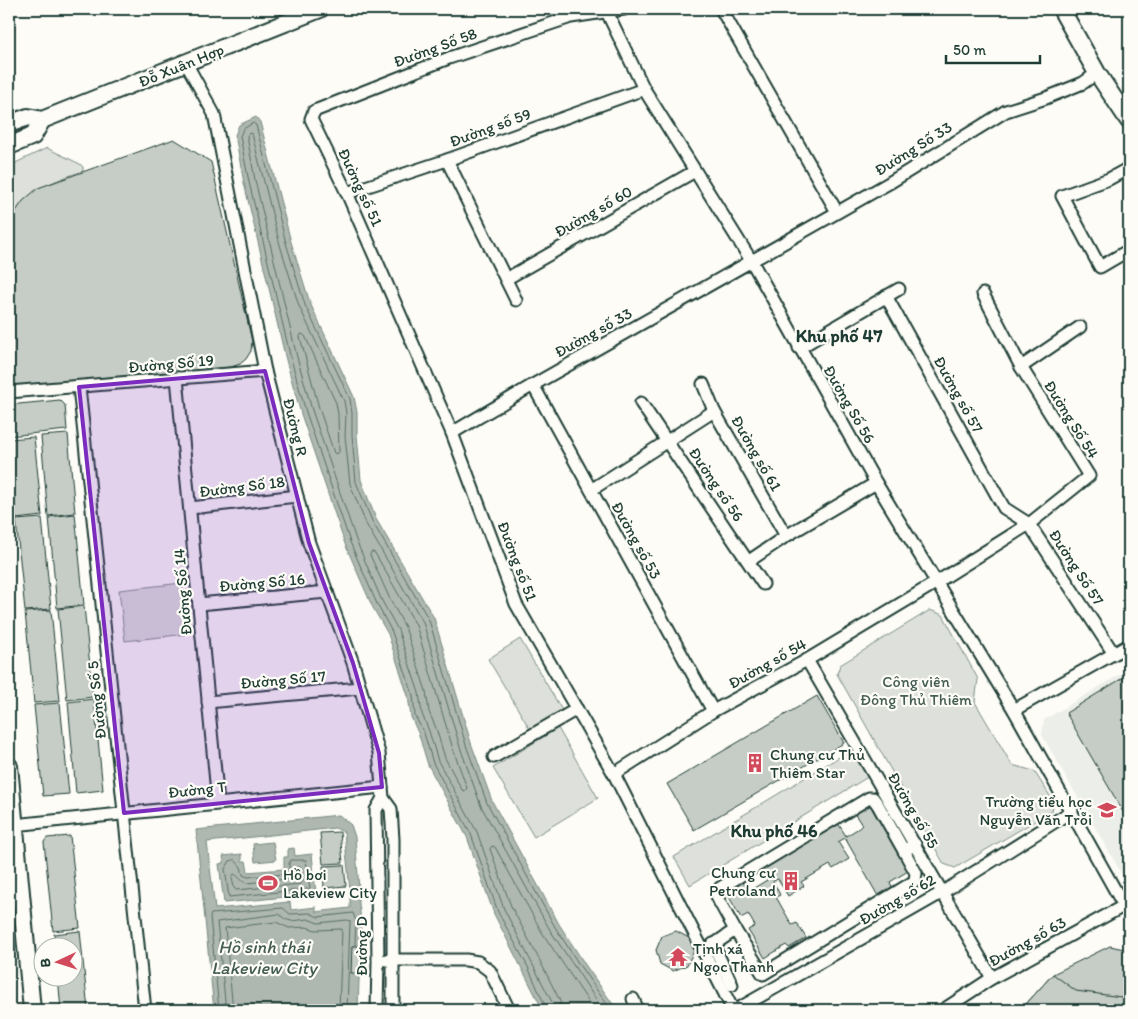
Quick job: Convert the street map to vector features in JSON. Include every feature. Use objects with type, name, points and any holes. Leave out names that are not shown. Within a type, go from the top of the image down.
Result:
[{"type":"main road","name":"Đỗ Xuân Hợp","points":[[9,124],[28,117],[42,120],[320,9]]},
{"type":"main road","points":[[1061,9],[1097,73],[1129,121]]},
{"type":"main road","name":"Đỗ Xuân Hợp","points":[[9,146],[33,136],[42,120]]},
{"type":"main road","points":[[9,766],[32,1010]]},
{"type":"street","name":"Đường Số 58","points":[[317,110],[449,58],[561,20],[624,9]]},
{"type":"street","points":[[721,9],[837,212]]},
{"type":"street","name":"Đường Số 56","points":[[605,11],[644,89],[752,262],[876,483],[1014,710],[1127,904]]},
{"type":"street","name":"Đường R","points":[[186,62],[214,114],[266,371],[297,496],[309,543],[353,663],[379,753],[383,792]]},
{"type":"street","name":"Đường Số 33","points":[[752,262],[889,183],[1006,111],[1046,98],[1082,83],[1097,73]]},
{"type":"street","name":"Đường số 59","points":[[346,193],[448,160],[644,89]]},
{"type":"street","name":"Đường số 51","points":[[317,110],[314,111],[311,119],[346,193],[452,433],[516,604],[614,774],[734,1010]]},
{"type":"street","points":[[448,160],[516,300]]},
{"type":"street","points":[[1129,168],[1108,179],[1062,196],[1100,267],[1129,250]]},
{"type":"street","name":"Đường số 60","points":[[506,279],[695,171]]},
{"type":"street","name":"Đường số 33","points":[[452,433],[533,384],[752,262]]},
{"type":"street","points":[[799,348],[899,289]]},
{"type":"street","name":"Đường Số 54","points":[[937,582],[1029,524],[1089,476],[1020,367],[983,294]]},
{"type":"street","name":"Đường số 57","points":[[886,296],[1004,508]]},
{"type":"street","points":[[1020,367],[1080,327]]},
{"type":"street","name":"Đường Số 19","points":[[9,392],[266,371]]},
{"type":"street","name":"Đường Số 14","points":[[177,378],[218,803]]},
{"type":"street","name":"Đường số 53","points":[[533,384],[713,711]]},
{"type":"street","name":"Đường số 61","points":[[703,384],[714,412],[786,536]]},
{"type":"street","name":"Đường Số 5","points":[[79,387],[145,1010]]},
{"type":"street","name":"Đường số 56","points":[[641,403],[763,584]]},
{"type":"street","points":[[591,490],[714,412]]},
{"type":"street","points":[[749,561],[786,536],[876,483]]},
{"type":"street","name":"Đường Số 18","points":[[190,508],[297,496]]},
{"type":"street","name":"Đường Số 57","points":[[1004,508],[1029,524],[1114,654]]},
{"type":"street","name":"Đường số 54","points":[[614,774],[713,711],[807,660],[937,582]]},
{"type":"street","name":"Đường Số 16","points":[[199,604],[327,592]]},
{"type":"street","points":[[1014,710],[1129,644]]},
{"type":"street","name":"Đường số 55","points":[[807,660],[992,978]]},
{"type":"street","name":"Đường Số 17","points":[[208,702],[360,688]]},
{"type":"street","points":[[494,758],[576,710]]},
{"type":"street","name":"Đường T","points":[[14,825],[218,803],[383,792]]},
{"type":"street","name":"Đường D","points":[[383,792],[391,809],[393,838],[393,1010]]},
{"type":"street","name":"Đường D","points":[[377,1010],[376,810],[383,792]]},
{"type":"street","points":[[869,798],[873,798],[912,863],[916,873],[915,881],[842,927],[763,974],[735,930],[716,893],[720,888],[869,798]]},
{"type":"street","name":"Đường số 62","points":[[734,1010],[943,892],[1072,811]]},
{"type":"street","points":[[904,851],[915,844]]},
{"type":"street","name":"Đường số 63","points":[[943,1010],[992,978],[1127,904]]},
{"type":"street","points":[[842,927],[851,944]]},
{"type":"street","points":[[703,952],[735,930]]},
{"type":"street","points":[[713,944],[732,984]]},
{"type":"street","points":[[378,960],[466,960],[478,962],[490,971],[505,1007]]},
{"type":"street","points":[[633,999],[638,1010]]},
{"type":"highlighted area","points":[[265,371],[309,543],[353,663],[379,753],[382,787],[124,813],[79,387]]},
{"type":"shaded area","name":"Trường tiểu học Nguyễn Văn Trỗi","points":[[1129,669],[1128,885],[1042,735],[1044,720]]},
{"type":"green space","points":[[47,148],[80,164],[83,167],[83,171],[60,179],[31,195],[15,212],[9,223],[9,166]]},
{"type":"green space","points":[[182,583],[187,634],[125,641],[119,590]]},
{"type":"green space","name":"Công viên Đông Thủ Thiêm","points":[[930,610],[943,615],[978,679],[975,702],[1012,765],[1034,771],[1054,802],[1052,811],[955,868],[944,864],[837,674],[840,665]]},
{"type":"green space","points":[[520,639],[563,712],[531,731],[488,659]]},
{"type":"green space","points":[[558,728],[598,798],[534,837],[493,768]]},
{"type":"green space","points":[[854,748],[871,775],[690,885],[674,857]]},
{"type":"water","points":[[256,117],[260,122],[291,242],[310,303],[354,397],[357,412],[361,480],[376,519],[434,618],[471,743],[492,801],[559,924],[617,1010],[543,1010],[494,914],[467,837],[428,765],[419,735],[411,717],[408,696],[388,634],[372,606],[345,544],[301,414],[286,360],[244,183],[235,135],[239,125]]},
{"type":"water","name":"Hồ sinh thái Lakeview City","points":[[339,815],[351,825],[355,837],[359,889],[350,890],[344,832],[335,828],[207,842],[215,909],[290,902],[291,910],[316,907],[316,912],[350,908],[350,895],[358,895],[361,921],[358,1010],[214,1010],[196,830]]},
{"type":"water","points":[[273,842],[276,860],[255,862],[253,844]]},
{"type":"water","name":"Hồ bơi Lakeview City","points":[[294,848],[295,856],[312,854],[316,894],[224,903],[219,864],[224,863],[223,856],[242,854],[242,861],[246,861],[248,872],[284,869],[284,857],[288,857],[288,849]]},
{"type":"building","points":[[174,139],[211,162],[252,341],[251,351],[246,359],[240,364],[231,367],[9,386],[9,223],[12,217],[23,201],[38,188]]},
{"type":"building","points":[[60,400],[65,405],[67,430],[9,436],[9,405]]},
{"type":"building","points":[[68,434],[75,513],[48,516],[41,436]]},
{"type":"building","points":[[34,437],[42,516],[16,519],[9,439]]},
{"type":"building","points":[[75,514],[84,605],[57,608],[49,517]]},
{"type":"building","points":[[42,518],[51,609],[25,611],[16,520]]},
{"type":"building","points":[[84,606],[93,697],[67,700],[58,609]]},
{"type":"building","points":[[51,610],[60,701],[34,703],[25,612]]},
{"type":"building","points":[[1129,674],[1129,822],[1066,713]]},
{"type":"building","name":"Chung cư Thủ Thiêm Star","points":[[817,696],[844,743],[694,830],[667,784]]},
{"type":"building","points":[[94,699],[103,790],[76,793],[68,702]]},
{"type":"building","points":[[60,703],[69,794],[43,796],[34,705]]},
{"type":"building","name":"Chung cư Petroland","points":[[869,803],[908,871],[890,882],[892,887],[878,896],[845,838],[838,842],[849,859],[833,869],[830,865],[801,882],[804,886],[788,896],[778,879],[773,881],[780,895],[776,897],[792,925],[797,923],[806,938],[789,948],[786,945],[765,958],[748,930],[755,926],[748,914],[741,918],[724,888],[740,878],[749,891],[767,880],[759,866],[836,820],[846,836],[862,825],[854,813]]},
{"type":"building","points":[[340,832],[343,863],[323,864],[320,833]]},
{"type":"building","points":[[70,836],[80,928],[53,931],[44,842],[47,838]]},
{"type":"building","points":[[344,865],[346,886],[324,888],[323,866]]},
{"type":"building","points":[[80,931],[81,936],[54,936],[54,934]]},
{"type":"building","points":[[676,931],[689,938],[694,951],[687,965],[673,971],[660,964],[656,950],[662,936]]},
{"type":"building","points":[[352,946],[363,946],[363,973],[351,973]]},
{"type":"building","points":[[1110,946],[1129,950],[1129,1010],[1035,1010],[1026,1004],[1053,974]]},
{"type":"building","points":[[82,951],[88,1010],[61,1010],[59,986],[82,986]]},
{"type":"building","points":[[1053,974],[1076,991],[1129,998],[1129,1010],[1035,1010],[1026,1004]]},
{"type":"place","name":"Chung cư Thủ Thiêm Star","points":[[755,763]]},
{"type":"place","name":"Trường tiểu học Nguyễn Văn Trỗi","points":[[1107,810]]},
{"type":"place","name":"Chung cư Petroland","points":[[791,881]]},
{"type":"place","name":"Hồ bơi Lakeview City","points":[[268,883]]},
{"type":"place","name":"Tịnh xá Ngọc Thanh","points":[[678,957]]},
{"type":"district","name":"Khu phố 47","points":[[839,336]]},
{"type":"district","name":"Khu phố 46","points":[[774,831]]}]
